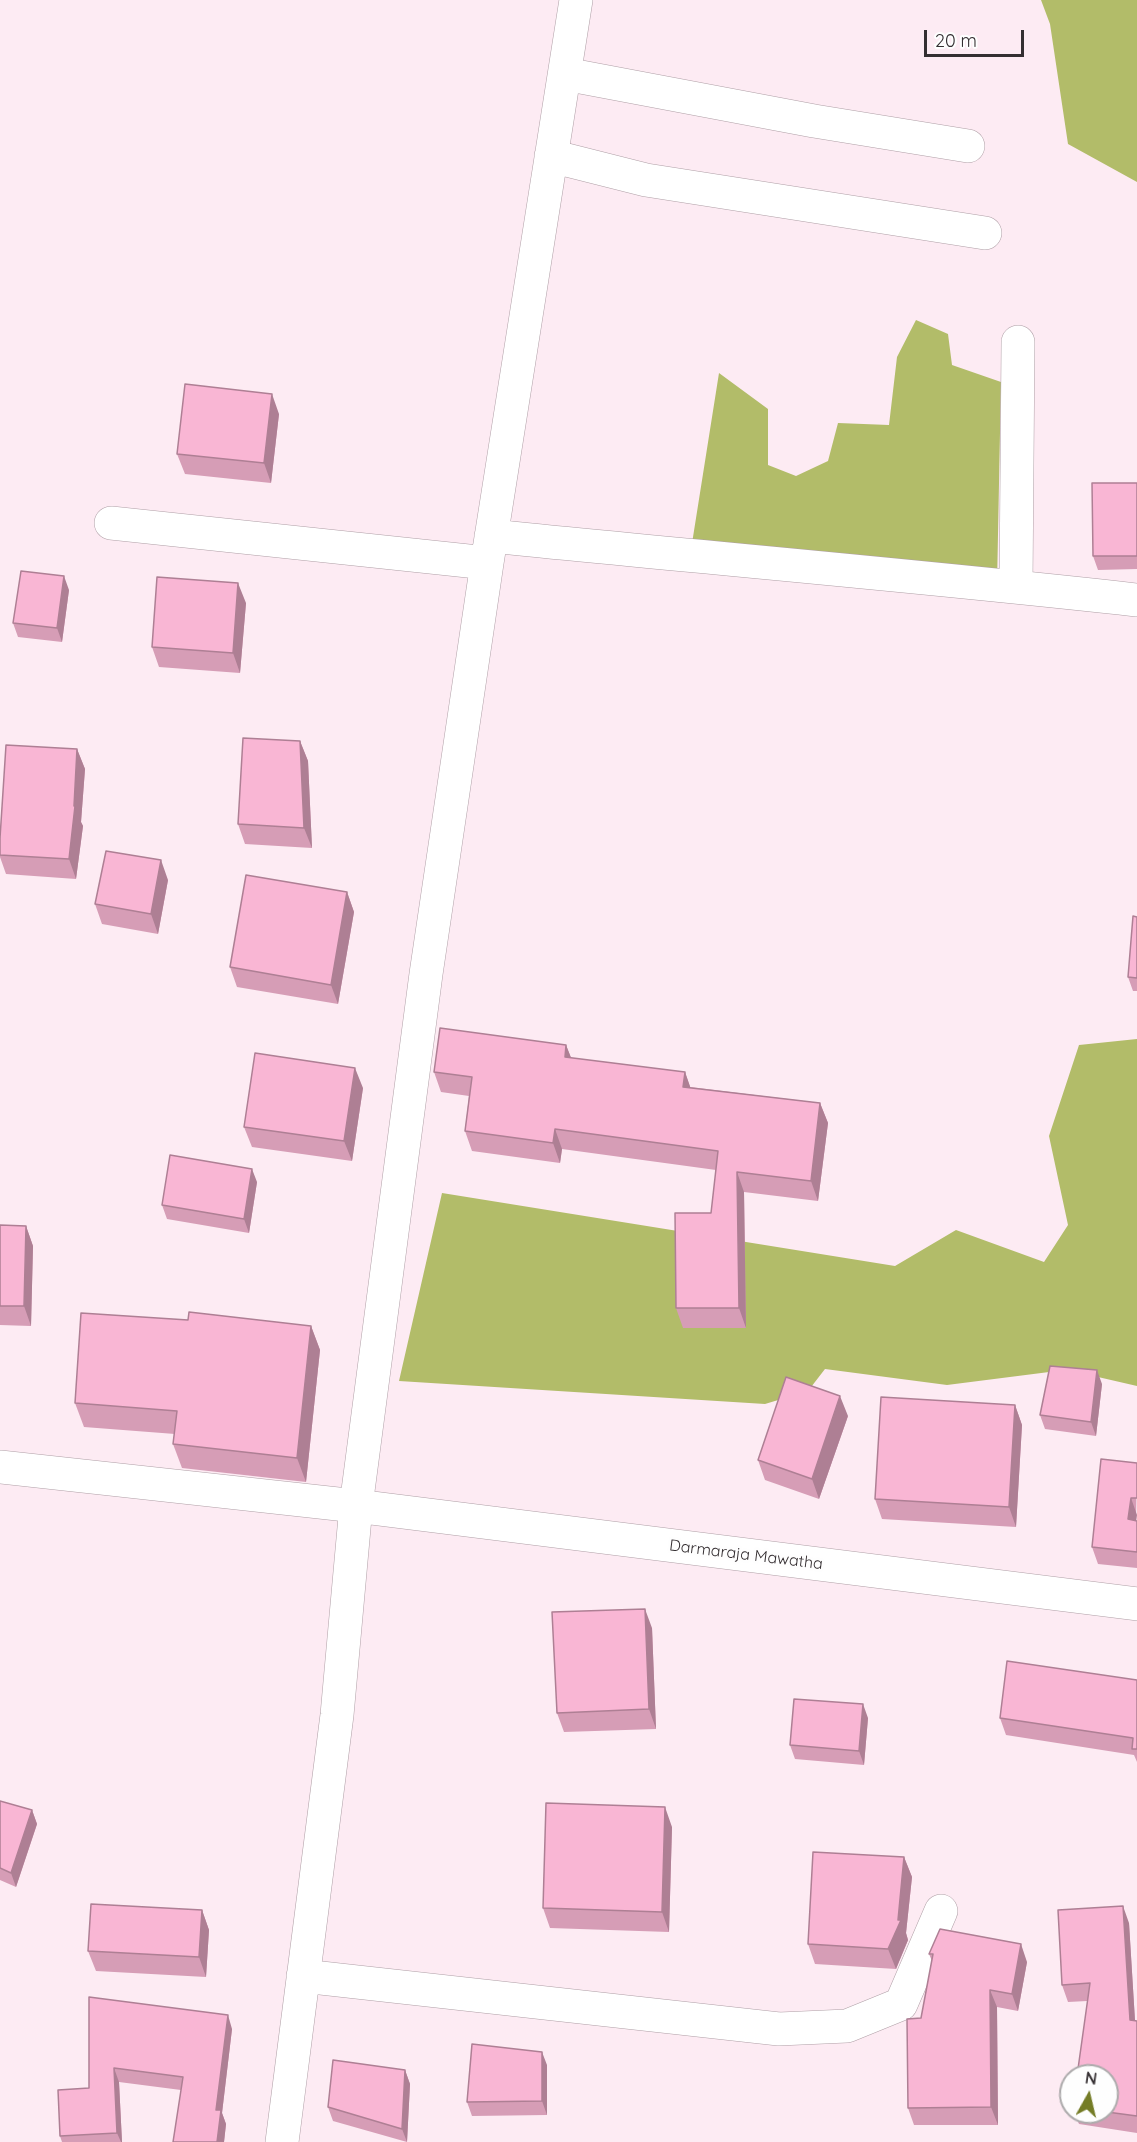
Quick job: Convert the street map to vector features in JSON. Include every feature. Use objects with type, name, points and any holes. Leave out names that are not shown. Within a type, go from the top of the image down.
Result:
[{"type":"street","points":[[282,2142],[337,1714],[356,1506],[424,986],[489,549],[576,0]]},
{"type":"street","points":[[565,74],[968,146]]},
{"type":"street","points":[[551,156],[646,180],[985,233]]},
{"type":"street","points":[[1016,586],[1018,342]]},
{"type":"street","points":[[111,523],[1016,586],[1137,600]]},
{"type":"street","name":"Darmaraja Mawatha","points":[[0,1467],[356,1506],[1137,1604]]},
{"type":"street","points":[[303,1976],[779,2029],[847,2026],[901,2004],[941,1911]]},
{"type":"green space","points":[[1041,0],[1137,0],[1137,182],[1068,144],[1050,24]]},
{"type":"green space","points":[[916,320],[948,334],[952,365],[1001,382],[997,585],[690,556],[719,373],[768,409],[768,465],[796,476],[828,461],[838,423],[889,425],[897,357]]},
{"type":"green space","points":[[1137,1039],[1137,1386],[1057,1371],[947,1385],[825,1369],[808,1391],[765,1404],[399,1381],[442,1193],[895,1266],[956,1230],[1044,1262],[1068,1225],[1049,1136],[1079,1045]]},
{"type":"building","points":[[185,384],[272,394],[264,463],[177,454]]},
{"type":"building","points":[[1092,483],[1137,483],[1137,556],[1093,556]]},
{"type":"building","points":[[21,571],[64,576],[57,628],[13,623]]},
{"type":"building","points":[[157,577],[238,583],[233,653],[152,647]]},
{"type":"building","points":[[243,738],[300,741],[304,828],[238,824]]},
{"type":"building","points":[[6,745],[77,749],[75,806],[69,859],[0,855]]},
{"type":"building","points":[[106,851],[161,860],[151,914],[95,904]]},
{"type":"building","points":[[246,875],[347,892],[331,985],[230,967]]},
{"type":"building","points":[[1133,916],[1137,917],[1137,978],[1128,977]]},
{"type":"building","points":[[440,1028],[566,1045],[565,1057],[685,1072],[683,1087],[820,1103],[811,1181],[737,1172],[739,1308],[676,1308],[675,1213],[711,1213],[718,1151],[555,1129],[553,1143],[465,1131],[472,1077],[434,1072]]},
{"type":"building","points":[[255,1053],[355,1068],[344,1141],[244,1127]]},
{"type":"building","points":[[170,1155],[252,1169],[244,1219],[162,1205]]},
{"type":"building","points":[[0,1225],[26,1226],[24,1306],[0,1306]]},
{"type":"building","points":[[189,1312],[311,1326],[297,1458],[173,1444],[177,1411],[75,1403],[81,1313],[188,1320]]},
{"type":"building","points":[[1050,1366],[1097,1370],[1091,1422],[1040,1415]]},
{"type":"building","points":[[786,1377],[840,1396],[812,1479],[758,1460]]},
{"type":"building","points":[[881,1397],[1015,1405],[1009,1507],[875,1499]]},
{"type":"building","points":[[1101,1459],[1137,1463],[1137,1498],[1131,1498],[1128,1519],[1137,1521],[1137,1552],[1092,1547]]},
{"type":"building","points":[[645,1609],[649,1709],[557,1713],[552,1612]]},
{"type":"building","points":[[1007,1661],[1137,1680],[1137,1749],[1132,1749],[1133,1738],[1000,1718]]},
{"type":"building","points":[[794,1699],[863,1704],[859,1751],[790,1745]]},
{"type":"building","points":[[0,1801],[32,1810],[11,1873],[0,1868]]},
{"type":"building","points":[[546,1803],[665,1807],[662,1912],[543,1908]]},
{"type":"building","points":[[813,1852],[904,1857],[898,1920],[901,1920],[888,1949],[808,1944]]},
{"type":"building","points":[[91,1904],[202,1910],[199,1957],[88,1951]]},
{"type":"building","points":[[1123,1906],[1130,2020],[1137,2021],[1137,2116],[1119,2114],[1119,2064],[1079,2064],[1090,1983],[1062,1985],[1058,1910]]},
{"type":"building","points":[[940,1929],[1021,1944],[1012,1994],[990,1990],[991,2107],[908,2108],[907,2019],[921,2018],[933,1954],[929,1954]]},
{"type":"building","points":[[89,1997],[228,2015],[216,2110],[221,2110],[217,2142],[173,2142],[183,2077],[114,2068],[117,2133],[60,2136],[58,2090],[89,2088]]},
{"type":"building","points":[[472,2044],[542,2052],[542,2101],[467,2102]]},
{"type":"building","points":[[333,2060],[405,2070],[402,2129],[328,2107]]}]
